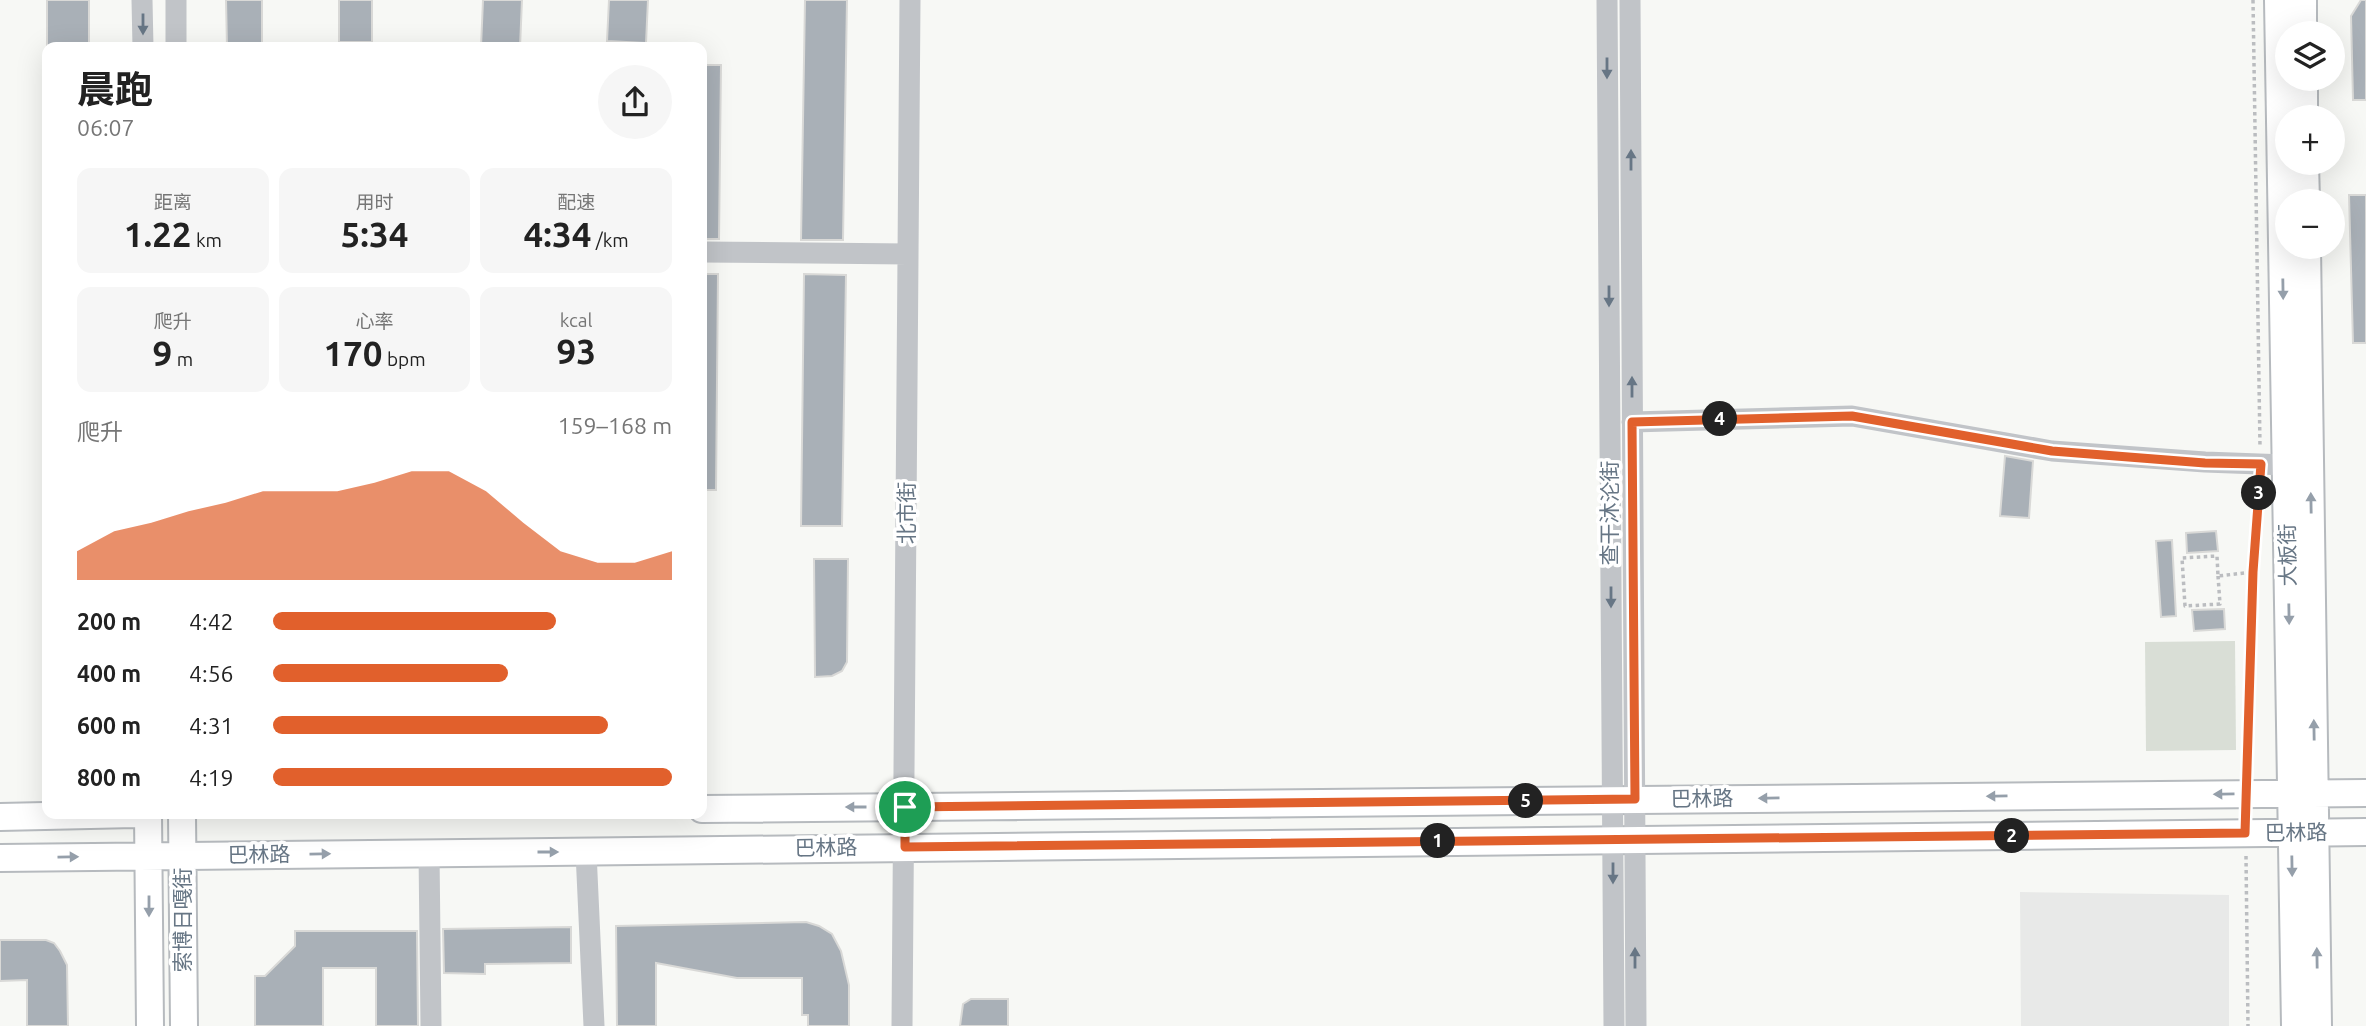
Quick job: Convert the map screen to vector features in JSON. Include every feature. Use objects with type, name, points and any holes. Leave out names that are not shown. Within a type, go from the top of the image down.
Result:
[{"type":"main road","name":"大板街","points":[[2278,0],[2273,464],[2303,793]]},
{"type":"main road","points":[[2303,0],[2303,21]]},
{"type":"main road","name":"大板街","points":[[2306,259],[2303,793],[2318,1026]]},
{"type":"main road","name":"巴林路","points":[[707,809],[2366,793]]},
{"type":"main road","points":[[0,817],[42,816]]},
{"type":"main road","name":"索博日嘎街","points":[[148,819],[150,1026]]},
{"type":"main road","name":"索博日嘎街","points":[[182,819],[184,1026]]},
{"type":"main road","name":"巴林路","points":[[0,858],[2366,832]]},
{"type":"main road","name":"大板街","points":[[2294,1026],[2304,833]]},
{"type":"street","points":[[142,0],[143,42]]},
{"type":"street","points":[[176,0],[176,42]]},
{"type":"street","name":"北市街","points":[[902,1026],[910,0]]},
{"type":"street","name":"查干沐沦街","points":[[1607,0],[1624,840],[1636,1026]]},
{"type":"street","name":"查干沐沦街","points":[[1623,800],[1632,422],[1630,0]]},
{"type":"street","points":[[707,252],[908,254]]},
{"type":"street","points":[[1632,422],[1852,416],[2052,451],[2205,463],[2273,464]]},
{"type":"street","name":"查干沐沦街","points":[[1614,1026],[1624,840]]},
{"type":"street","points":[[586,852],[594,1026]]},
{"type":"street","points":[[429,853],[431,1026]]},
{"type":"path","points":[[2246,794],[2253,572],[2273,464],[2253,0]]},
{"type":"path","points":[[2217,556],[2218,576],[2220,604],[2185,606],[2182,558],[2217,556]]},
{"type":"path","points":[[2218,576],[2253,572]]},
{"type":"path","points":[[2245,833],[2248,1026]]},
{"type":"shaded area","points":[[2235,641],[2236,750],[2146,751],[2145,642]]},
{"type":"shaded area","points":[[2020,892],[2229,895],[2229,1026],[2021,1026]]},
{"type":"building","points":[[47,0],[89,0],[89,42],[47,42]]},
{"type":"building","points":[[226,0],[262,0],[262,42],[227,42]]},
{"type":"building","points":[[339,0],[372,0],[372,42],[339,42]]},
{"type":"building","points":[[483,0],[522,0],[520,42],[481,42]]},
{"type":"building","points":[[609,0],[648,0],[646,42],[607,41]]},
{"type":"building","points":[[805,0],[847,0],[843,240],[801,240]]},
{"type":"building","points":[[2361,0],[2366,0],[2366,100],[2353,100],[2351,16]]},
{"type":"building","points":[[707,65],[721,65],[719,239],[707,239]]},
{"type":"building","points":[[2349,195],[2366,195],[2366,343],[2353,343]]},
{"type":"building","points":[[707,274],[718,274],[716,490],[707,490]]},
{"type":"building","points":[[804,274],[846,275],[842,526],[801,526]]},
{"type":"building","points":[[2005,456],[2033,461],[2029,518],[2000,516]]},
{"type":"building","points":[[2216,531],[2218,551],[2187,553],[2186,533]]},
{"type":"building","points":[[2172,540],[2176,616],[2161,617],[2156,541]]},
{"type":"building","points":[[814,559],[848,559],[847,662],[842,671],[832,676],[815,677]]},
{"type":"building","points":[[2224,609],[2225,629],[2194,631],[2192,610]]},
{"type":"building","points":[[806,922],[832,934],[841,951],[849,985],[849,1026],[808,1026],[808,1015],[802,1015],[802,978],[737,978],[656,963],[656,1026],[617,1026],[616,926]]},
{"type":"building","points":[[571,927],[571,963],[485,964],[485,974],[444,973],[443,929]]},
{"type":"building","points":[[295,931],[417,931],[418,1026],[376,1026],[376,968],[323,968],[323,1026],[255,1026],[255,976],[265,976],[295,946]]},
{"type":"building","points":[[0,940],[46,940],[54,943],[67,965],[68,1026],[27,1026],[27,980],[0,981]]},
{"type":"building","points":[[971,999],[1008,999],[1008,1026],[960,1026],[963,1004]]},
{"type":"route","points":[[1852,416],[2052,451],[2205,463],[2261,464],[2253,572],[2245,833],[905,847],[905,807],[1635,799],[1632,422],[1852,416]]}]
